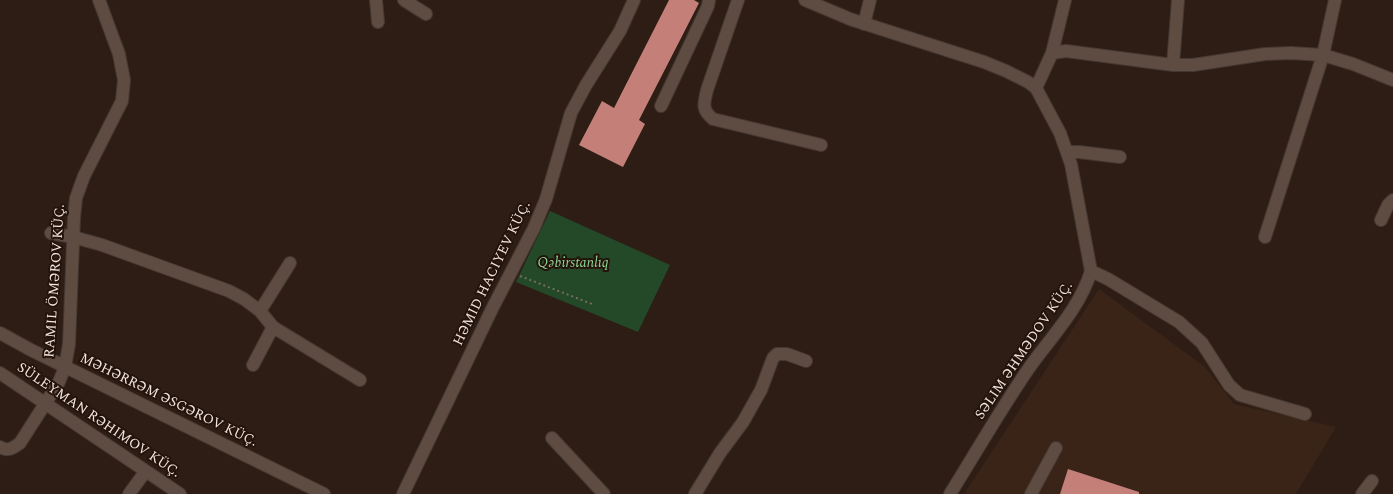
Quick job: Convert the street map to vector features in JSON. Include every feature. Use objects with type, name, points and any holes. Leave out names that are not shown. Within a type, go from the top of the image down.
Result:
[{"type":"street","name":"RAMIL ÖMƏROV KÜÇ.","points":[[0,447],[4,449],[11,449],[20,443],[59,382],[65,367],[69,344],[76,198],[81,183],[122,101],[124,80],[119,54],[99,0]]},
{"type":"street","points":[[376,0],[378,22]]},
{"type":"street","points":[[404,0],[426,14]]},
{"type":"street","points":[[403,494],[534,228],[546,199],[571,113],[586,85],[620,31],[634,0]]},
{"type":"street","points":[[660,106],[708,6],[709,0]]},
{"type":"street","points":[[738,0],[707,90],[704,104],[706,113],[713,119],[821,145]]},
{"type":"street","points":[[805,0],[831,12],[864,24],[984,62],[1006,71],[1028,82],[1036,88],[1052,52],[1065,0]]},
{"type":"street","points":[[864,24],[870,0]]},
{"type":"street","points":[[1173,64],[1178,0]]},
{"type":"street","points":[[1265,237],[1323,55],[1335,0]]},
{"type":"street","points":[[1052,52],[1077,52],[1173,64],[1193,64],[1265,54],[1291,53],[1323,55],[1352,64],[1393,80]]},
{"type":"street","name":"SƏLIM ƏHMƏDOV KÜÇ.","points":[[950,494],[1029,368],[1077,302],[1087,285],[1091,271],[1071,164],[1060,133],[1036,88]]},
{"type":"street","points":[[1067,152],[1120,157]]},
{"type":"street","points":[[1381,220],[1388,205],[1393,200]]},
{"type":"street","points":[[51,233],[102,245],[229,290],[260,311],[273,327],[360,380]]},
{"type":"street","points":[[260,311],[290,263]]},
{"type":"street","points":[[1091,271],[1108,279],[1179,322],[1202,343],[1229,385],[1240,395],[1305,414]]},
{"type":"street","points":[[253,365],[273,327]]},
{"type":"street","name":"MƏHƏRRƏM ƏSGƏROV KÜÇ.","points":[[0,333],[65,367],[324,494]]},
{"type":"street","points":[[695,494],[720,453],[743,422],[761,390],[777,354],[787,354],[806,361]]},
{"type":"street","name":"SÜLEYMAN RƏHIMOV KÜÇ.","points":[[0,373],[45,405],[180,494]]},
{"type":"street","points":[[552,438],[604,494]]},
{"type":"street","points":[[1031,494],[1056,448]]},
{"type":"street","points":[[128,494],[145,472]]},
{"type":"street","points":[[1362,494],[1372,482]]},
{"type":"path","points":[[511,273],[592,304]]},
{"type":"shaded area","points":[[1099,289],[1205,367],[1234,404],[1336,427],[1296,494],[964,494]]},
{"type":"green space","name":"Qəbirstanlıq","points":[[550,211],[670,265],[638,332],[516,282]]},
{"type":"building","points":[[669,0],[694,0],[699,3],[639,120],[645,124],[623,167],[579,145],[602,101],[614,108]]},
{"type":"building","points":[[1068,469],[1139,492],[1139,494],[1060,494]]}]
